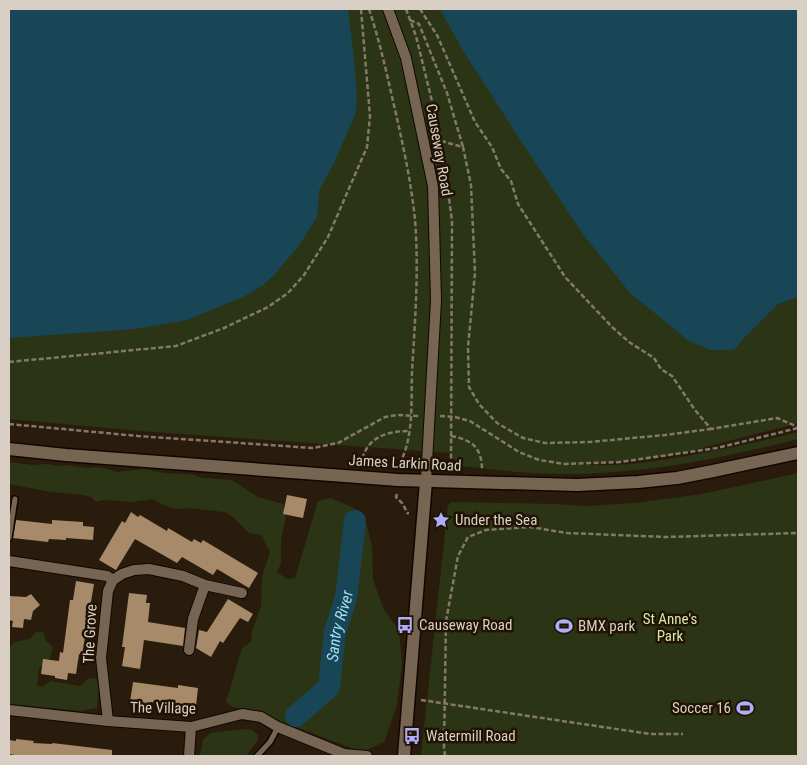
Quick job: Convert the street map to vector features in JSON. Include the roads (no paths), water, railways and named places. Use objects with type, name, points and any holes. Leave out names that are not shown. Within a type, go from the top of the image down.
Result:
[{"type":"main road","name":"James Larkin Road","points":[[9,449],[75,456],[360,477],[577,486],[638,482],[713,472],[798,453]]},
{"type":"main road","points":[[404,756],[426,481]]},
{"type":"street","name":"Causeway Road","points":[[388,9],[406,58],[433,186],[436,300],[426,481]]},
{"type":"street","points":[[9,561],[107,576],[113,580],[122,574],[134,570],[149,569],[183,576],[205,585],[242,594]]},
{"type":"street","name":"The Grove","points":[[108,721],[101,658],[108,591],[113,580]]},
{"type":"street","points":[[189,650],[193,619],[205,585]]},
{"type":"street","name":"The Village","points":[[9,710],[108,721],[191,727],[242,714],[261,717],[278,727],[344,754],[367,756]]},
{"type":"street","points":[[189,756],[191,727]]},
{"type":"lane","points":[[9,538],[15,499]]},
{"type":"lane","points":[[257,756],[270,742],[278,727]]},
{"type":"water","points":[[9,9],[348,9],[357,99],[355,115],[335,161],[319,191],[317,217],[298,247],[273,276],[262,286],[245,296],[187,320],[135,329],[9,338]]},
{"type":"water","points":[[440,9],[798,9],[798,297],[778,304],[734,350],[711,350],[689,341],[630,293],[583,234],[462,49]]},
{"type":"waterway","name":"Santry River","points":[[296,716],[329,687],[335,632],[346,598],[355,521]]},
{"type":"place","name":"Under the Sea","points":[[441,520]]},
{"type":"place","name":"Causeway Road","points":[[405,625]]},
{"type":"place","name":"BMX park","points":[[564,626]]},
{"type":"place","name":"Soccer 16","points":[[745,708]]},
{"type":"place","name":"Watermill Road","points":[[412,736]]},
{"type":"park label","name":"St Anne's Park","points":[[670,628]]}]
